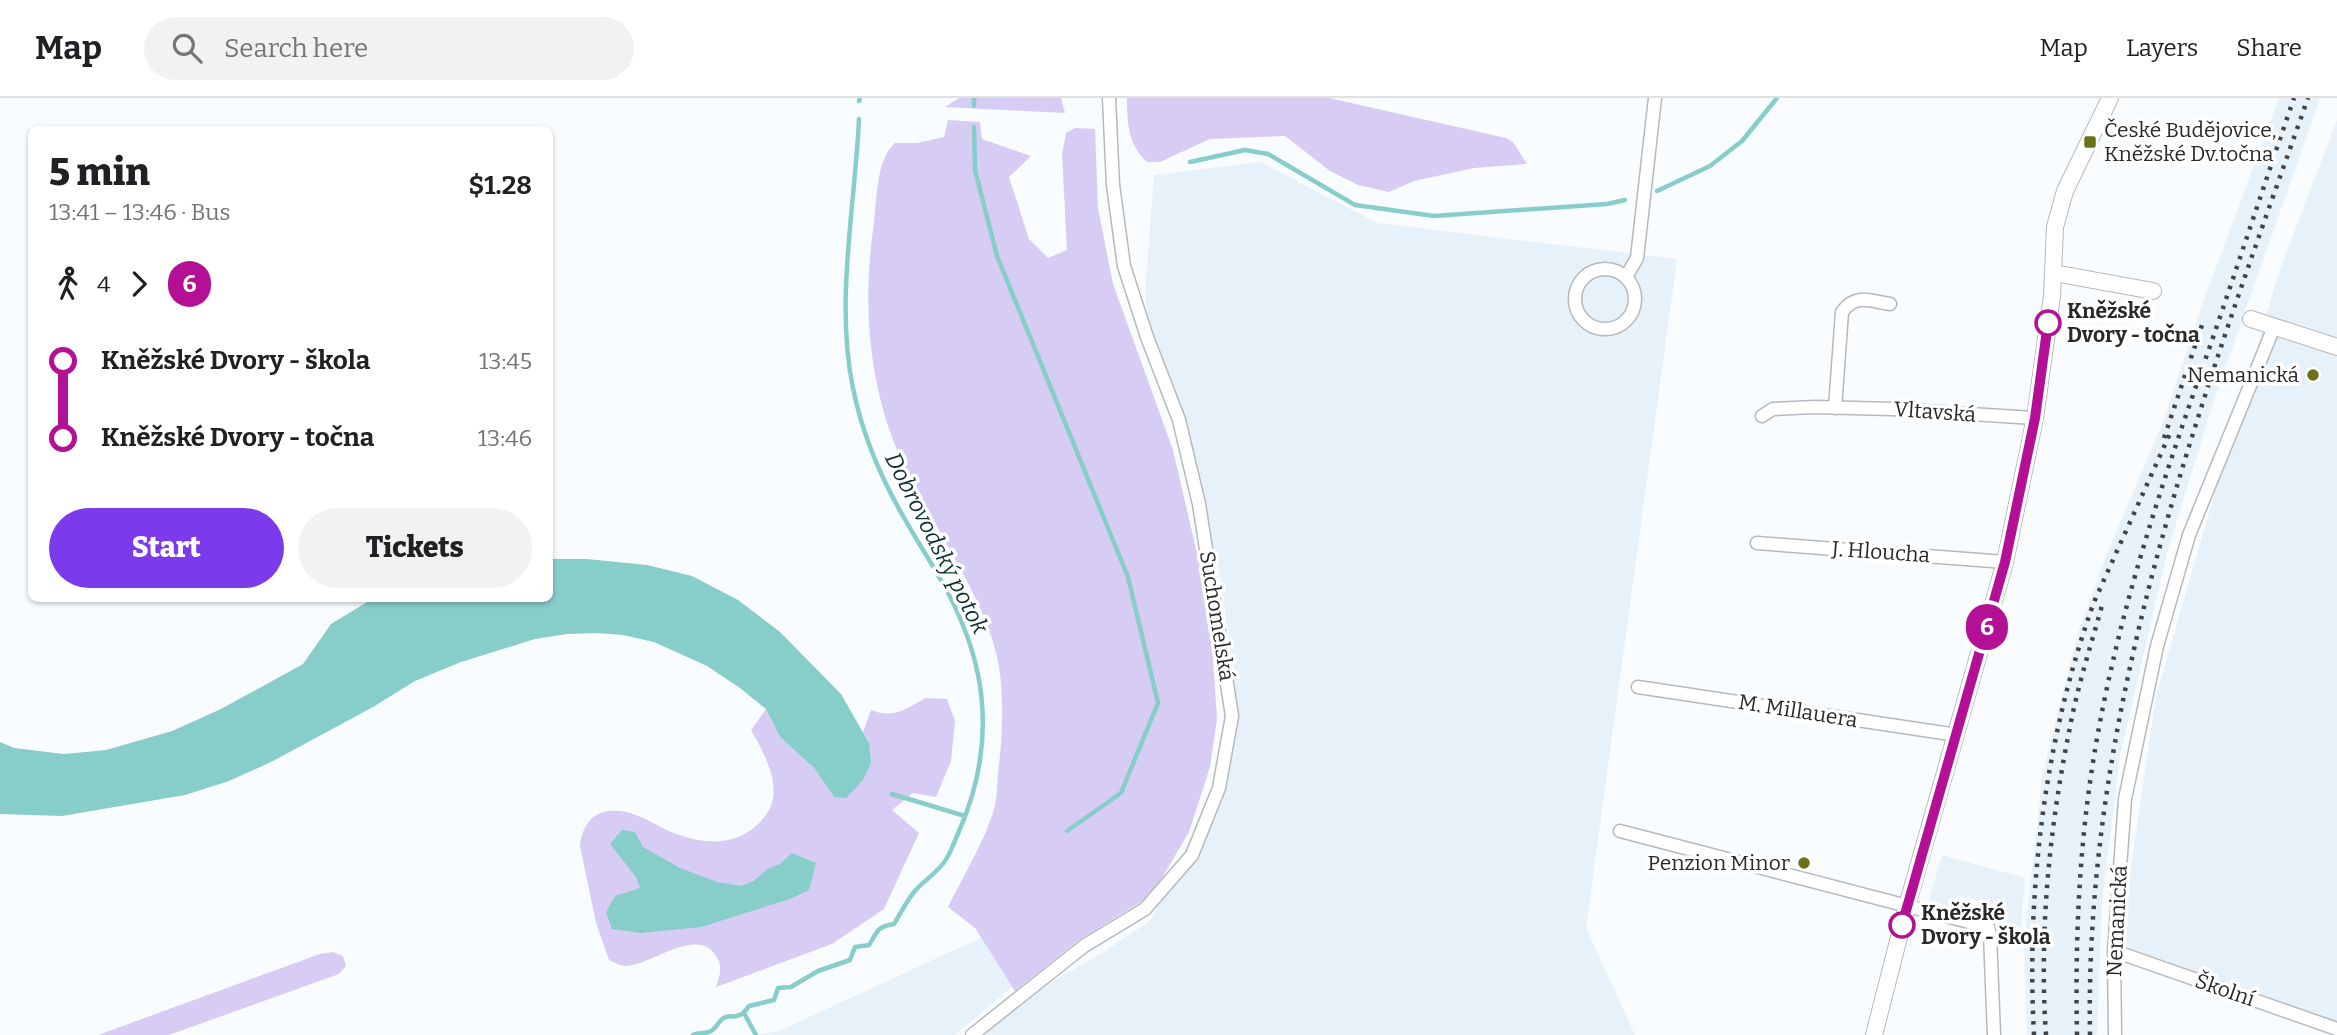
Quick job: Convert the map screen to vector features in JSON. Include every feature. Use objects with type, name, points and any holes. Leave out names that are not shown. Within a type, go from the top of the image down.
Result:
[{"type":"street","name":"Suchomelská","points":[[972,1035],[1084,946],[1145,909],[1192,855],[1219,788],[1232,716],[1199,504],[1179,420],[1147,337],[1124,266],[1113,185],[1109,98]]},
{"type":"street","points":[[1626,277],[1637,258],[1655,98]]},
{"type":"street","points":[[1874,1035],[1907,906],[2005,562],[2035,418],[2054,273],[2054,227],[2065,191],[2110,98]]},
{"type":"street","points":[[1601,269],[1619,271],[1626,277],[1635,295],[1631,314],[1624,322],[1605,329],[1586,322],[1576,305],[1578,285],[1584,277],[1601,269]]},
{"type":"street","points":[[2054,273],[2153,291]]},
{"type":"street","points":[[1835,408],[1842,312],[1849,303],[1859,299],[1890,304]]},
{"type":"street","points":[[2251,319],[2337,347]]},
{"type":"street","name":"Nemanická","points":[[2115,1035],[2114,951],[2125,799],[2157,646],[2189,535],[2274,327]]},
{"type":"street","name":"Vltavská","points":[[1762,416],[1773,409],[1835,408],[2035,418]]},
{"type":"street","name":"J. Hloucha","points":[[1757,543],[2005,562]]},
{"type":"street","name":"M. Millauera","points":[[1638,687],[1957,735]]},
{"type":"street","points":[[1620,831],[1988,927],[1994,1035]]},
{"type":"street","name":"Školní","points":[[2114,951],[2337,1029]]},
{"type":"shaded area","points":[[959,98],[1061,98],[1065,113],[945,107]]},
{"type":"shaded area","points":[[1127,98],[1329,98],[1506,138],[1513,142],[1527,164],[1474,168],[1414,181],[1389,192],[1358,185],[1330,171],[1285,136],[1210,139],[1160,162],[1147,162],[1132,140],[1127,116]]},
{"type":"shaded area","points":[[2279,98],[2320,98],[2216,394],[2167,553],[2120,756],[2102,901],[2097,1035],[2027,1035],[2024,941],[2043,772],[2078,633],[2106,556],[2163,422],[2205,297]]},
{"type":"shaded area","points":[[948,120],[980,122],[982,139],[1031,156],[1009,177],[1029,239],[1048,258],[1067,250],[1062,154],[1066,133],[1075,128],[1095,129],[1098,208],[1113,284],[1173,450],[1200,566],[1212,644],[1217,719],[1210,767],[1189,832],[1152,895],[1079,940],[1015,991],[975,928],[948,907],[980,845],[995,806],[1002,711],[996,654],[984,618],[959,565],[900,457],[881,400],[870,342],[870,253],[884,159],[895,143],[917,143],[944,137]]},
{"type":"shaded area","points":[[2337,120],[2337,1034],[2118,957],[2156,696],[2278,275]]},
{"type":"shaded area","points":[[1261,162],[1377,223],[1677,259],[1586,928],[1635,1035],[982,1035],[1049,983],[1101,954],[1151,920],[1222,771],[1236,693],[1220,574],[1169,374],[1152,344],[1145,293],[1154,175]]},
{"type":"shaded area","points":[[926,698],[947,699],[955,721],[951,761],[936,797],[913,793],[892,810],[919,833],[884,909],[832,944],[716,987],[720,964],[708,948],[697,944],[673,949],[636,964],[623,966],[609,960],[596,923],[580,846],[585,828],[591,819],[608,811],[626,812],[674,833],[699,840],[724,841],[735,838],[757,825],[771,805],[771,771],[751,730],[766,709],[780,737],[814,768],[834,797],[869,743],[863,732],[871,710],[893,713]]},
{"type":"shaded area","points":[[1942,855],[2025,878],[2021,927],[1999,920],[2002,907],[1956,895],[1952,907],[1929,900]]},
{"type":"shaded area","points":[[989,934],[1016,983],[955,1035],[755,1035],[779,1031]]},
{"type":"shaded area","points":[[333,952],[343,956],[346,966],[339,974],[169,1035],[98,1035],[320,954]]},
{"type":"water","points":[[553,559],[587,559],[647,565],[692,576],[738,600],[780,632],[841,694],[869,743],[871,763],[863,780],[846,798],[834,797],[814,768],[780,737],[766,709],[707,666],[654,642],[623,635],[567,634],[535,639],[461,662],[415,681],[273,761],[229,781],[185,795],[62,816],[0,814],[0,742],[14,748],[64,754],[106,750],[172,731],[221,709],[303,664],[331,624],[367,602],[553,602]]},
{"type":"water","points":[[622,830],[635,832],[643,847],[680,868],[717,882],[741,886],[754,881],[792,853],[816,863],[809,890],[790,899],[701,927],[640,933],[612,929],[606,912],[615,896],[640,888],[636,877],[610,844]]},
{"type":"waterway","points":[[974,98],[974,106]]},
{"type":"waterway","points":[[1657,191],[1710,166],[1742,141],[1777,98]]},
{"type":"waterway","name":"Dobrovodský potok","points":[[693,1035],[711,1031],[724,1018],[741,1015],[749,1006],[774,1000],[778,988],[791,987],[818,971],[850,960],[855,947],[869,945],[881,928],[894,924],[914,892],[947,858],[970,803],[977,778],[983,726],[982,701],[971,649],[949,595],[879,470],[861,421],[853,388],[848,355],[846,288],[859,119]]},
{"type":"waterway","points":[[974,127],[975,170],[997,256],[1128,577],[1158,703],[1121,793],[1067,831]]},
{"type":"waterway","points":[[1190,162],[1245,150],[1268,154],[1355,205],[1434,216],[1607,204],[1625,200]]},
{"type":"waterway","points":[[892,794],[965,816]]},
{"type":"waterway","points":[[744,1013],[756,1035]]},
{"type":"railway","points":[[2077,1035],[2078,928],[2085,821],[2095,750],[2116,648],[2159,497],[2294,98]]},
{"type":"railway","points":[[2090,1035],[2093,914],[2106,794],[2128,676],[2157,558],[2190,442],[2308,98]]},
{"type":"railway","points":[[2164,438],[2202,325]]},
{"type":"railway","points":[[2034,1035],[2032,980],[2037,870],[2051,761],[2063,707],[2094,602],[2172,429]]},
{"type":"railway","points":[[2046,1035],[2045,921],[2056,807],[2076,699],[2103,602]]},
{"type":"bus line","name":"6","points":[[1902,925],[2005,562],[2035,418],[2048,323]]},
{"type":"place","name":"České Budějovice, Kněžské Dv.točna","points":[[2090,142]]},
{"type":"place","name":"Kněžské Dvory - točna","points":[[2048,323]]},
{"type":"place","name":"Nemanická","points":[[2313,375]]},
{"type":"place","name":"Penzion Minor","points":[[1804,863]]},
{"type":"place","name":"Kněžské Dvory - škola","points":[[1902,925]]}]
